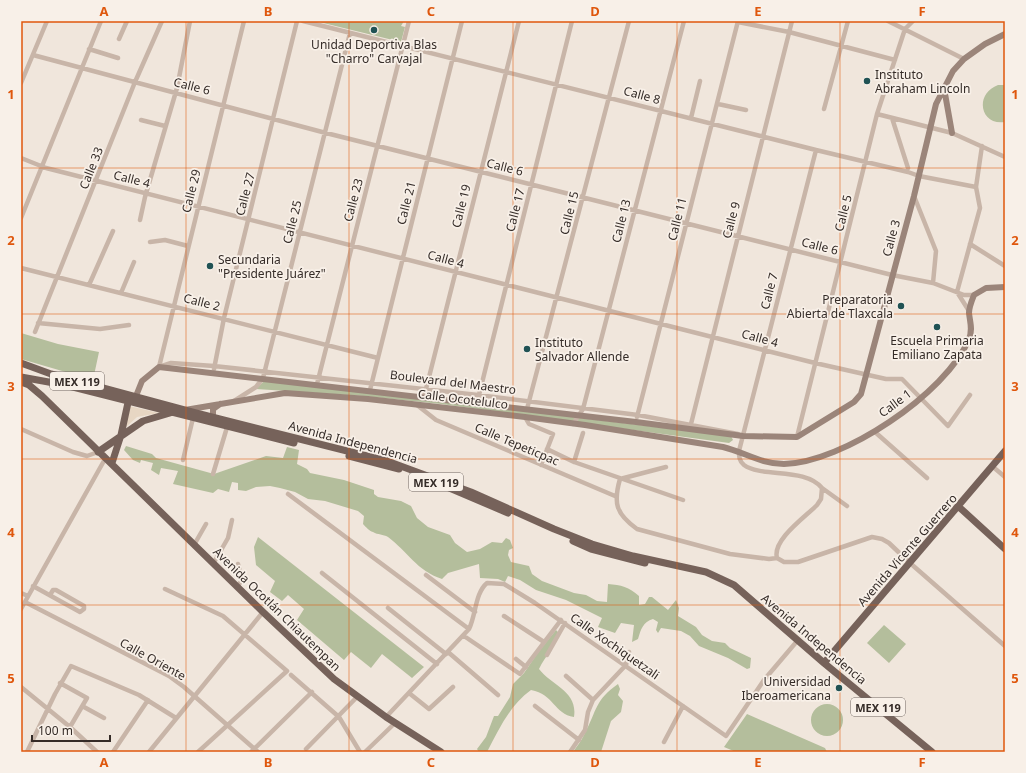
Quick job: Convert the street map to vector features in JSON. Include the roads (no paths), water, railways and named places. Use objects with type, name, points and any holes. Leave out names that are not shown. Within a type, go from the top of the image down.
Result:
[{"type":"main road","name":"Calle 3","points":[[794,438],[854,402],[861,394],[914,196],[936,104],[953,71],[964,59],[991,41],[1005,34]]},
{"type":"main road","points":[[944,88],[952,133]]},
{"type":"main road","points":[[974,295],[986,288],[1005,287]]},
{"type":"main road","name":"Calle 1","points":[[739,451],[749,457],[782,464],[812,461],[849,446],[875,432],[920,399],[948,372],[968,341],[972,332],[969,311],[974,295]]},
{"type":"main road","name":"Avenida Independencia","points":[[21,363],[51,374],[193,418],[228,424],[410,473],[591,549],[634,561],[718,577],[734,585],[824,663],[932,752]]},
{"type":"main road","points":[[112,463],[131,398],[142,381],[159,367]]},
{"type":"main road","name":"Boulevard del Maestro","points":[[159,367],[214,369],[264,375],[286,381],[624,420],[637,419],[743,436],[794,438]]},
{"type":"main road","name":"Avenida Independencia","points":[[21,377],[43,380],[184,410],[213,417],[228,424]]},
{"type":"main road","points":[[285,393],[284,388],[286,381]]},
{"type":"main road","name":"Avenida Ocotlán Chiautempan","points":[[21,382],[29,385],[42,396],[105,459],[112,463],[213,564],[334,679],[386,717],[442,752]]},
{"type":"main road","name":"Calle Ocotelulco","points":[[184,410],[285,393],[416,404],[525,417],[620,430],[739,451]]},
{"type":"main road","points":[[213,417],[214,409],[220,403]]},
{"type":"main road","points":[[98,452],[146,419],[184,410]]},
{"type":"main road","points":[[620,430],[621,423],[624,420]]},
{"type":"main road","name":"Avenida Vicente Guerrero","points":[[824,663],[1005,452]]},
{"type":"main road","points":[[959,507],[1005,549]]},
{"type":"street","points":[[21,83],[47,21]]},
{"type":"street","points":[[21,218],[101,21]]},
{"type":"street","points":[[119,39],[126,21]]},
{"type":"street","name":"Calle 33","points":[[35,332],[135,82],[162,21]]},
{"type":"street","points":[[140,220],[175,92],[190,21]]},
{"type":"street","name":"Calle 29","points":[[159,367],[244,21]]},
{"type":"street","name":"Calle 27","points":[[214,369],[224,318],[297,21]]},
{"type":"street","name":"Calle 8","points":[[303,21],[816,150],[866,161],[919,176],[976,187]]},
{"type":"street","name":"Calle 23","points":[[317,384],[409,21]]},
{"type":"street","name":"Calle 21","points":[[370,390],[462,21]]},
{"type":"street","name":"Calle 19","points":[[424,397],[519,21]]},
{"type":"street","name":"Calle 17","points":[[477,403],[572,21]]},
{"type":"street","name":"Calle 15","points":[[528,409],[629,21]]},
{"type":"street","name":"Calle 13","points":[[573,424],[583,409],[610,310],[634,209],[662,111],[684,21]]},
{"type":"street","points":[[738,21],[789,32],[895,60]]},
{"type":"street","name":"Calle 11","points":[[637,419],[738,21]]},
{"type":"street","name":"Calle 9","points":[[691,424],[792,21]]},
{"type":"street","points":[[824,109],[848,21]]},
{"type":"street","points":[[888,21],[964,59]]},
{"type":"street","name":"Calle 5","points":[[794,438],[841,262],[877,114],[905,29],[913,21]]},
{"type":"street","name":"Calle 25","points":[[264,375],[350,33]]},
{"type":"street","points":[[89,49],[118,58]]},
{"type":"street","name":"Calle 6","points":[[33,55],[223,104],[377,146],[634,209],[737,237],[892,275],[933,283],[957,292],[974,295]]},
{"type":"street","points":[[691,118],[700,81]]},
{"type":"street","points":[[718,104],[746,110]]},
{"type":"street","points":[[877,114],[952,133],[1005,157]]},
{"type":"street","points":[[892,118],[908,168]]},
{"type":"street","points":[[141,120],[165,126]]},
{"type":"street","points":[[969,311],[957,292],[980,208],[976,187],[982,146]]},
{"type":"street","name":"Calle 7","points":[[739,451],[816,150]]},
{"type":"street","name":"Calle 4","points":[[21,158],[42,166],[300,233],[662,323],[815,363],[886,379],[902,379],[948,426],[970,395]]},
{"type":"street","points":[[914,196],[937,254],[933,283]]},
{"type":"street","points":[[90,285],[113,231]]},
{"type":"street","points":[[150,242],[164,240],[188,246]]},
{"type":"street","points":[[970,244],[1005,266]]},
{"type":"street","points":[[121,292],[134,262]]},
{"type":"street","name":"Calle 2","points":[[21,268],[56,278],[173,305],[378,358]]},
{"type":"street","points":[[38,323],[100,329],[129,325]]},
{"type":"street","points":[[233,402],[256,387],[264,375]]},
{"type":"street","name":"Boulevard del Maestro","points":[[264,375],[319,377],[478,395],[583,409],[637,419],[691,424],[731,431],[743,436]]},
{"type":"street","name":"Calle Tepeticpac","points":[[416,404],[436,420],[615,496]]},
{"type":"street","points":[[525,417],[529,424],[553,434],[541,465]]},
{"type":"street","points":[[183,460],[193,418]]},
{"type":"street","points":[[213,474],[228,424]]},
{"type":"street","points":[[21,429],[74,452],[87,456],[98,452]]},
{"type":"street","points":[[875,432],[927,478]]},
{"type":"street","points":[[574,462],[582,433]]},
{"type":"street","points":[[547,449],[574,462],[683,500]]},
{"type":"street","points":[[739,451],[739,458],[743,465],[806,478],[818,483],[822,488],[846,506]]},
{"type":"street","points":[[21,609],[105,459]]},
{"type":"street","points":[[992,466],[1005,477]]},
{"type":"street","points":[[620,479],[666,467]]},
{"type":"street","points":[[620,479],[615,496],[616,505],[628,523],[644,532],[730,554],[769,559],[777,558],[784,562],[798,562],[872,537],[882,539],[889,543],[910,564],[1005,646]]},
{"type":"street","points":[[777,558],[776,553],[782,539],[817,506],[822,499],[822,488]]},
{"type":"street","points":[[288,494],[469,630]]},
{"type":"street","points":[[213,564],[228,538],[232,520]]},
{"type":"street","points":[[194,545],[206,524]]},
{"type":"street","points":[[237,587],[242,580],[238,564]]},
{"type":"street","points":[[322,573],[437,664]]},
{"type":"street","points":[[386,717],[464,636],[474,621],[475,612],[426,575]]},
{"type":"street","name":"Calle Xochiquetzali","points":[[475,612],[482,587],[487,583],[504,584],[566,623],[726,736],[764,680],[798,640]]},
{"type":"street","points":[[34,586],[80,612],[84,609],[84,606],[56,590],[53,590],[50,595]]},
{"type":"street","points":[[165,589],[223,616],[244,633],[339,717],[360,752]]},
{"type":"street","points":[[21,593],[28,596]]},
{"type":"street","name":"Calle Oriente","points":[[25,602],[169,676],[227,725],[254,751]]},
{"type":"street","points":[[388,608],[447,653],[498,695]]},
{"type":"street","points":[[149,752],[244,633],[263,612]]},
{"type":"street","points":[[504,616],[544,642]]},
{"type":"street","points":[[464,636],[520,674],[561,620]]},
{"type":"street","points":[[547,655],[566,623]]},
{"type":"street","points":[[570,752],[585,730],[588,712],[593,700],[626,666],[629,652]]},
{"type":"street","points":[[516,659],[526,667]]},
{"type":"street","points":[[27,752],[60,683],[71,666],[148,700],[176,718]]},
{"type":"street","points":[[198,752],[227,725],[289,673]]},
{"type":"street","points":[[566,676],[593,700]]},
{"type":"street","points":[[60,683],[87,698],[84,707],[70,727]]},
{"type":"street","points":[[21,687],[48,708],[97,752]]},
{"type":"street","points":[[409,693],[429,710],[453,687]]},
{"type":"street","points":[[254,751],[312,692]]},
{"type":"street","points":[[306,749],[357,697]]},
{"type":"street","points":[[113,752],[148,700]]},
{"type":"street","points":[[534,706],[579,740]]},
{"type":"street","points":[[664,742],[683,706]]},
{"type":"street","points":[[84,707],[104,718]]},
{"type":"street","points":[[365,752],[395,723]]},
{"type":"place","name":"Unidad Deportiva Blas \"Charro\" Carvajal","points":[[374,30]]},
{"type":"place","name":"Instituto Abraham Lincoln","points":[[867,81]]},
{"type":"place","name":"Secundaria \"Presidente Juárez\"","points":[[210,266]]},
{"type":"place","name":"Preparatoria Abierta de Tlaxcala","points":[[901,306]]},
{"type":"place","name":"Escuela Primaria Emiliano Zapata","points":[[937,327]]},
{"type":"place","name":"Instituto Salvador Allende","points":[[527,349]]},
{"type":"place","name":"Universidad Iberoamericana","points":[[839,688]]}]
